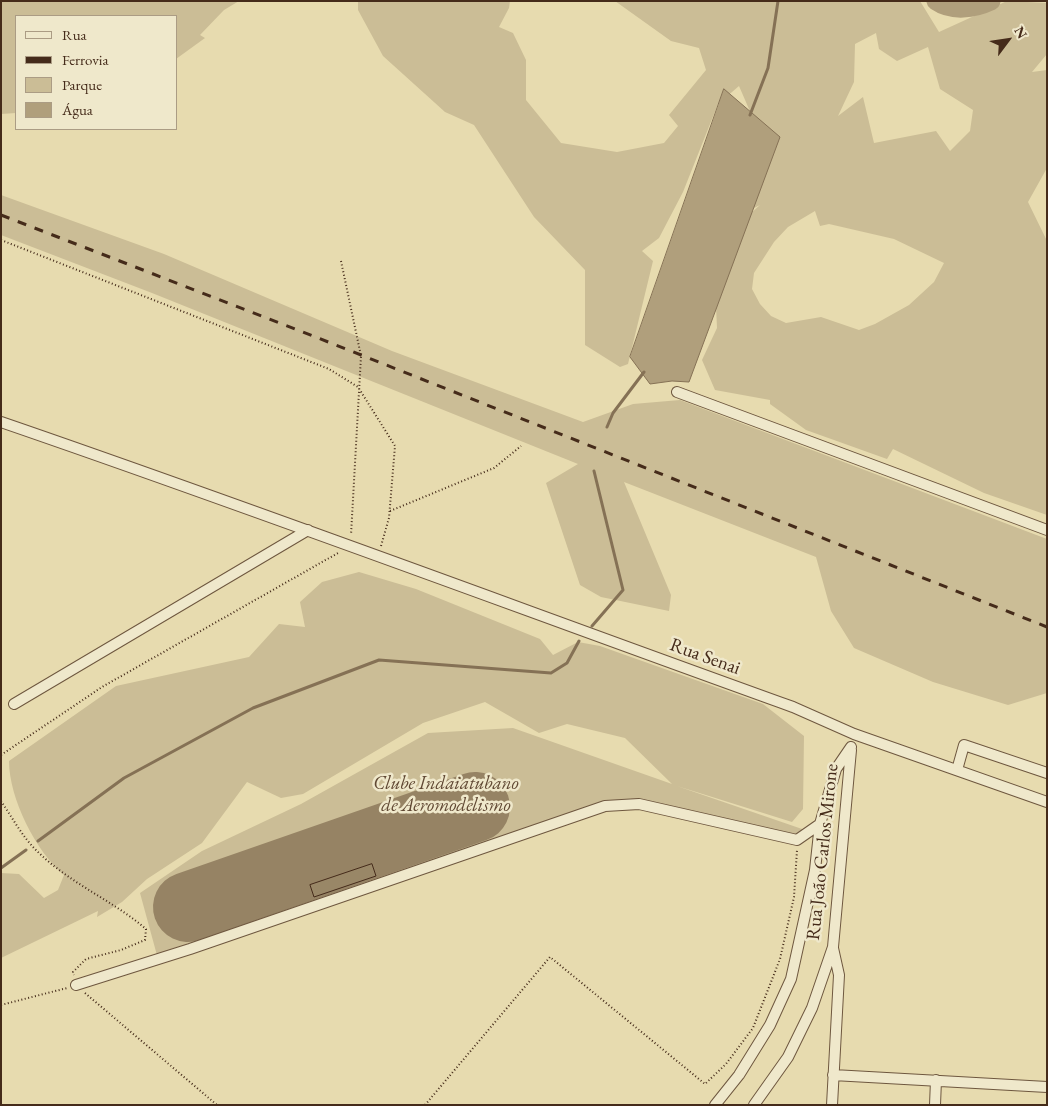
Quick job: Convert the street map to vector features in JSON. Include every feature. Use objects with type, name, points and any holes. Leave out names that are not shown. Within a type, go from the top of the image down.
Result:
[{"type":"street","points":[[677,392],[1047,530]]},
{"type":"street","name":"Rua Senai","points":[[1,422],[308,530],[793,707],[854,734],[1047,802]]},
{"type":"street","points":[[14,704],[308,530]]},
{"type":"street","name":"Rua João Carlos Mirone","points":[[754,1105],[792,1049],[812,1008],[833,947],[851,747],[854,734]]},
{"type":"street","points":[[957,770],[964,745],[1047,774]]},
{"type":"street","points":[[716,1105],[739,1075],[770,1025],[791,979],[815,870],[820,824],[836,769],[851,747]]},
{"type":"street","points":[[76,985],[190,949],[605,806],[639,804],[797,840],[820,824]]},
{"type":"street","points":[[832,1105],[839,975],[833,947]]},
{"type":"street","points":[[833,1075],[1047,1087]]},
{"type":"street","points":[[935,1105],[936,1080]]},
{"type":"path","points":[[1,240],[329,369],[358,386],[395,446],[390,510],[378,557]]},
{"type":"path","points":[[1,755],[102,688],[350,546],[361,356],[341,261]]},
{"type":"path","points":[[390,510],[494,468],[521,446]]},
{"type":"path","points":[[1,801],[36,851],[86,890],[133,918],[146,929],[146,940],[121,950],[86,959],[73,972],[76,985],[217,1105]]},
{"type":"path","points":[[426,1105],[550,957],[706,1084],[726,1064],[753,1028],[780,959],[794,897],[798,862],[797,840]]},
{"type":"path","points":[[1,1005],[76,985]]},
{"type":"green space","points":[[1,1],[239,1],[224,10],[200,35],[205,38],[178,58],[178,15],[15,15],[15,113],[1,114]]},
{"type":"green space","points":[[358,1],[510,1],[509,8],[499,27],[513,33],[526,60],[526,100],[561,143],[617,152],[664,143],[678,126],[669,115],[706,70],[699,48],[671,41],[615,1],[920,1],[939,32],[1007,1],[1047,3],[1047,54],[1032,72],[1047,70],[1047,168],[1028,202],[1047,241],[1047,515],[984,493],[893,449],[887,459],[806,430],[770,404],[770,400],[715,390],[702,360],[717,328],[716,306],[750,214],[760,205],[746,212],[762,139],[739,86],[718,104],[683,192],[659,238],[642,251],[653,261],[628,364],[620,367],[585,345],[585,270],[534,217],[474,125],[445,112],[383,56],[358,10]],"holes":[[[876,33],[879,49],[897,61],[928,47],[940,89],[973,110],[970,131],[950,151],[936,131],[874,143],[863,97],[838,116],[854,82],[855,44]],[[815,211],[820,226],[829,224],[894,239],[944,263],[934,282],[909,305],[875,324],[859,330],[821,317],[786,323],[771,316],[760,304],[752,289],[754,273],[774,242],[788,227]]]},
{"type":"green space","points":[[1,195],[164,254],[392,351],[583,422],[633,404],[680,400],[1047,539],[1047,693],[1008,705],[933,682],[854,648],[831,611],[816,557],[624,482],[671,595],[669,611],[601,597],[580,585],[546,483],[578,464],[152,293],[1,235]]},
{"type":"green space","name":"Clube Indaiatubano de Aeromodelismo","points":[[359,572],[416,589],[540,639],[553,655],[578,642],[600,646],[763,704],[804,736],[803,809],[792,822],[677,786],[805,830],[797,840],[639,804],[605,806],[158,959],[140,893],[202,851],[301,804],[428,733],[513,728],[672,784],[625,738],[567,724],[539,733],[485,702],[423,723],[303,794],[281,798],[247,782],[202,843],[147,879],[122,902],[97,917],[98,911],[1,958],[1,873],[19,874],[44,898],[58,890],[64,875],[44,853],[26,823],[14,791],[9,761],[116,686],[249,657],[279,624],[305,627],[300,602],[322,582]]},
{"type":"water","points":[[724,89],[780,137],[689,382],[672,381],[650,384],[630,357]]},
{"type":"building","points":[[372,864],[376,876],[314,897],[310,885]]},
{"type":"waterway","points":[[750,115],[768,68],[778,1]]},
{"type":"waterway","points":[[936,1],[956,8],[977,6],[991,1]]},
{"type":"waterway","points":[[607,427],[613,413],[644,372]]},
{"type":"waterway","points":[[592,626],[623,590],[594,471]]},
{"type":"waterway","points":[[38,841],[124,778],[253,708],[379,660],[551,673],[567,663],[579,641]]},
{"type":"waterway","points":[[1,868],[26,850]]},
{"type":"runway","points":[[188,907],[475,807]]},
{"type":"railway","points":[[1,215],[303,332],[1047,627]]}]
